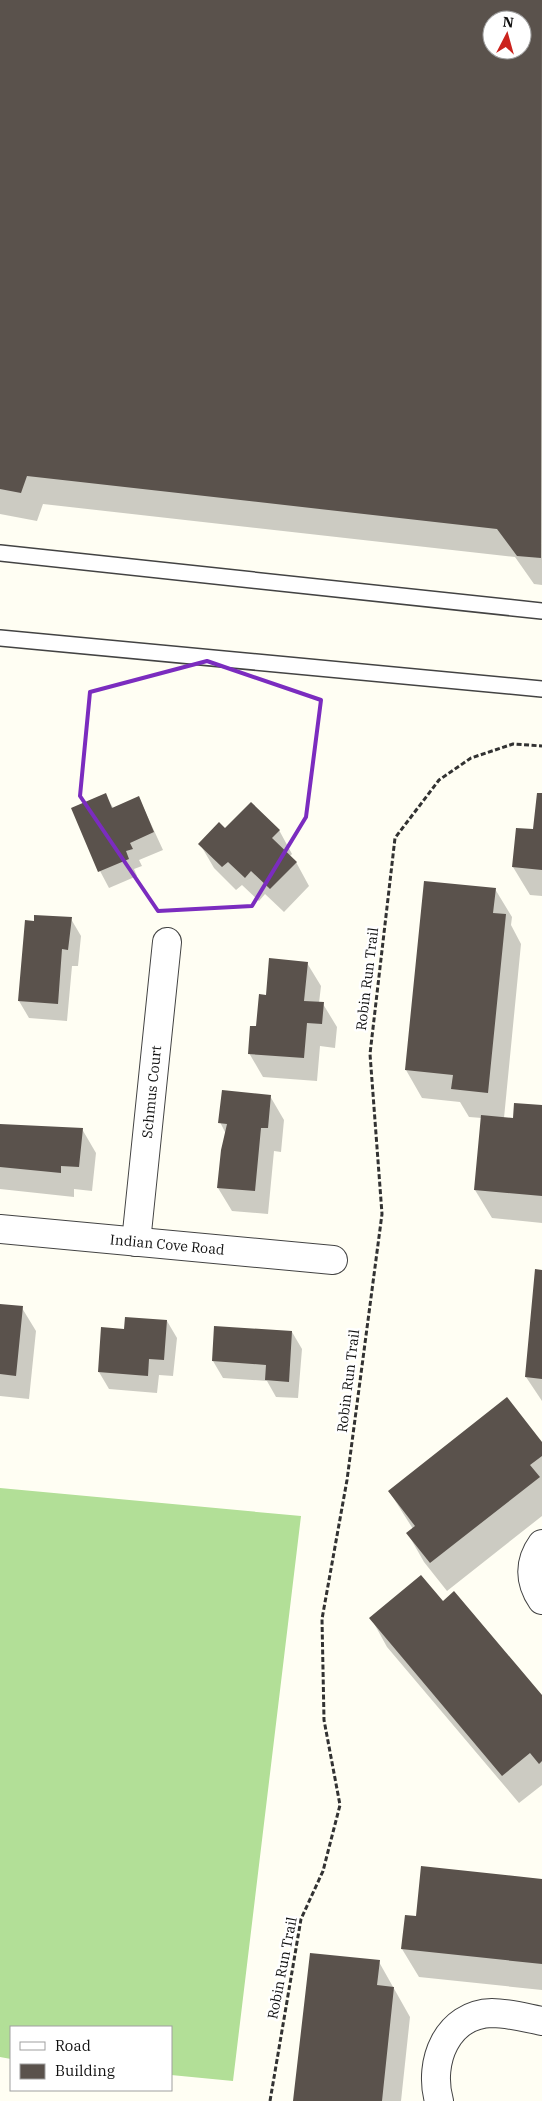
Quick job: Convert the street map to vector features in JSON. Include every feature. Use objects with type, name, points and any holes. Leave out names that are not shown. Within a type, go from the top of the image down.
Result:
[{"type":"street","name":"Schmus Court","points":[[136,1242],[167,942]]},
{"type":"street","name":"Indian Cove Road","points":[[0,1229],[333,1260]]},
{"type":"street","points":[[542,1544],[537,1550],[532,1570],[534,1588],[542,1600]]},
{"type":"street","points":[[439,2101],[436,2087],[439,2056],[444,2041],[452,2029],[470,2017],[492,2013],[542,2021]]},
{"type":"lane","points":[[0,553],[542,611]]},
{"type":"lane","points":[[0,638],[542,689]]},
{"type":"path","name":"Robin Run Trail","points":[[270,2101],[301,1919],[323,1871],[340,1805],[324,1720],[322,1619],[347,1480],[382,1214],[370,1054],[395,838],[439,780],[472,758],[513,744],[542,746]]},
{"type":"highlighted area","points":[[207,661],[321,700],[306,817],[252,906],[158,911],[80,796],[90,692]]},
{"type":"green space","points":[[0,1488],[301,1516],[233,2081],[172,2075],[172,2026],[10,2026],[10,2059],[0,2057]]},
{"type":"building","points":[[0,0],[542,0],[541,558],[517,556],[497,529],[27,476],[21,493],[0,489]]},
{"type":"building","points":[[106,793],[112,808],[139,796],[154,832],[130,843],[133,849],[126,851],[129,859],[98,872],[71,808]]},
{"type":"building","points":[[537,793],[542,793],[542,870],[512,867],[516,828],[533,829]]},
{"type":"building","points":[[251,802],[280,830],[272,838],[297,862],[270,889],[251,871],[245,878],[228,862],[222,867],[198,844],[219,822],[225,828]]},
{"type":"building","points":[[424,881],[496,888],[493,913],[506,914],[488,1093],[451,1089],[453,1075],[405,1070]]},
{"type":"building","points":[[34,915],[72,917],[68,950],[62,949],[58,1004],[18,1001],[25,920],[34,921]]},
{"type":"building","points":[[269,958],[308,962],[304,1001],[324,1002],[322,1024],[307,1023],[304,1058],[248,1054],[250,1026],[256,1026],[259,994],[266,995]]},
{"type":"building","points":[[222,1090],[271,1095],[268,1128],[261,1128],[255,1191],[217,1188],[221,1150],[227,1124],[218,1123]]},
{"type":"building","points":[[514,1103],[542,1105],[542,1196],[474,1190],[481,1115],[513,1118]]},
{"type":"building","points":[[0,1124],[83,1128],[79,1167],[61,1166],[61,1173],[0,1167]]},
{"type":"building","points":[[535,1269],[542,1270],[542,1379],[525,1377]]},
{"type":"building","points":[[0,1304],[23,1306],[16,1376],[0,1374]]},
{"type":"building","points":[[125,1317],[167,1320],[164,1360],[149,1359],[148,1376],[98,1372],[101,1327],[124,1329]]},
{"type":"building","points":[[214,1326],[292,1331],[289,1382],[265,1380],[266,1365],[212,1361]]},
{"type":"building","points":[[507,1397],[542,1442],[542,1456],[530,1465],[540,1477],[430,1563],[406,1533],[415,1526],[388,1491]]},
{"type":"building","points":[[421,1575],[443,1601],[454,1591],[542,1695],[542,1761],[539,1764],[530,1753],[502,1776],[369,1618]]},
{"type":"building","points":[[421,1866],[542,1879],[542,1964],[401,1949],[405,1915],[416,1916]]},
{"type":"building","points":[[310,1953],[380,1960],[377,1985],[394,1987],[382,2101],[293,2101]]}]
